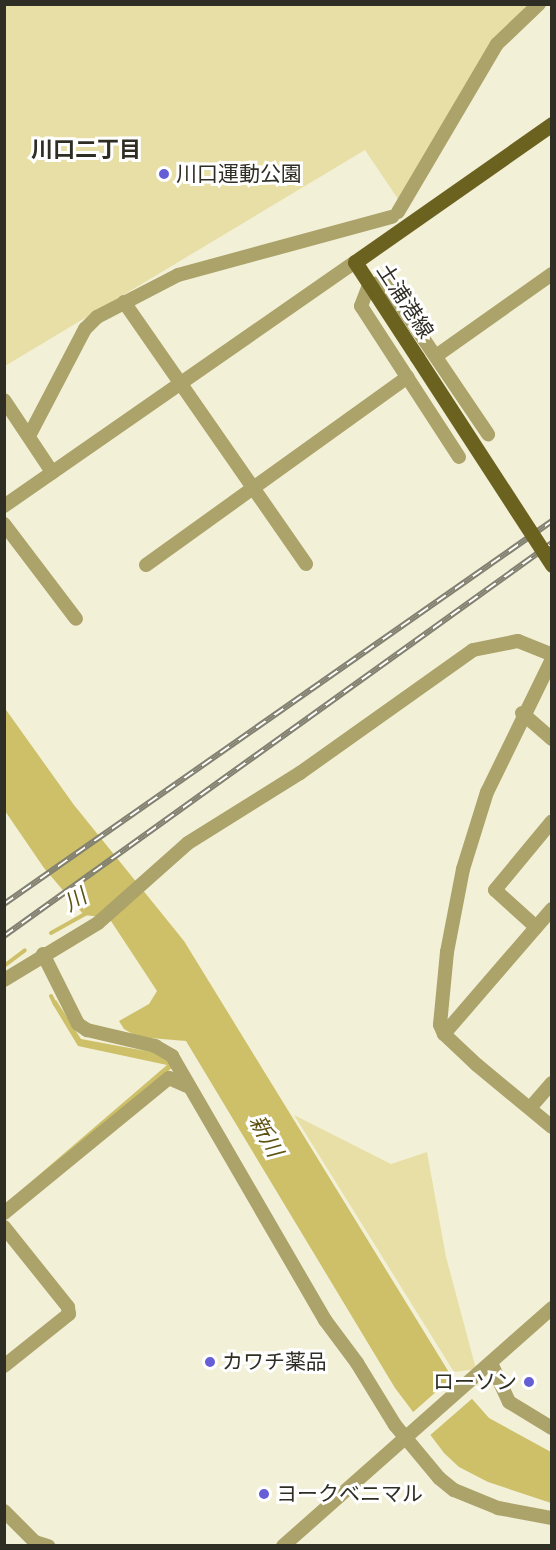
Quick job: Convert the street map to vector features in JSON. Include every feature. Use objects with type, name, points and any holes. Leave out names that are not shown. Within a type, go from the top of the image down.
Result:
[{"type":"main road","name":"土浦港線","points":[[552,124],[355,262],[552,565]]},
{"type":"street","points":[[29,436],[85,329],[124,302],[178,275],[395,214],[497,44],[539,4]]},
{"type":"street","points":[[4,506],[355,262]]},
{"type":"street","points":[[436,356],[552,274]]},
{"type":"street","points":[[459,457],[361,306],[369,285],[385,282],[488,434]]},
{"type":"street","points":[[124,302],[306,564]]},
{"type":"street","points":[[146,565],[408,377]]},
{"type":"street","points":[[4,400],[52,472]]},
{"type":"street","points":[[4,524],[76,619]]},
{"type":"street","points":[[4,980],[43,954],[98,923],[151,879],[188,843],[300,773],[473,650],[518,641],[552,657],[522,713],[487,792],[463,869],[447,952],[440,1025],[444,1034],[552,1127]]},
{"type":"street","points":[[522,713],[552,739]]},
{"type":"street","points":[[536,927],[495,890],[552,820]]},
{"type":"street","points":[[444,1034],[552,909]]},
{"type":"street","points":[[43,954],[78,1024],[164,1049],[183,1072],[187,1086],[325,1320],[409,1434],[454,1490],[498,1508],[552,1518]]},
{"type":"street","points":[[4,1213],[169,1078],[187,1086]]},
{"type":"street","points":[[530,1108],[552,1083]]},
{"type":"street","points":[[4,1227],[68,1307],[69,1314],[4,1366]]},
{"type":"street","points":[[283,1545],[552,1308]]},
{"type":"street","points":[[491,1363],[509,1402],[552,1428]]},
{"type":"street","points":[[7,1517],[35,1542],[48,1545]]},
{"type":"shaded area","name":"川口運動公園","points":[[5,5],[532,5],[398,199],[365,150],[5,366]]},
{"type":"shaded area","points":[[294,1115],[391,1164],[427,1152],[446,1257],[476,1369],[454,1372]]},
{"type":"water","name":"新川","points":[[4,707],[74,805],[184,941],[450,1374],[489,1418],[551,1452],[551,1503],[488,1482],[459,1467],[444,1453],[395,1388],[186,1041],[138,1037],[124,1029],[119,1021],[149,1004],[157,991],[109,918],[84,915],[44,868],[5,811]]},
{"type":"water","points":[[56,1000],[81,1039],[162,1054],[174,1066],[5,1210],[5,1204],[167,1065],[78,1046],[52,1003]]},
{"type":"pier","points":[[455,1375],[474,1397],[428,1437],[411,1414]]},
{"type":"waterway","name":"川","points":[[51,933],[87,913]]},
{"type":"waterway","points":[[4,966],[25,950]]},
{"type":"waterway","points":[[51,996],[55,1004]]},
{"type":"railway","points":[[4,904],[552,521]]},
{"type":"railway","points":[[4,936],[552,543]]},
{"type":"place","name":"川口運動公園","points":[[164,174]]},
{"type":"place","name":"カワチ薬品","points":[[210,1362]]},
{"type":"place","name":"ローソン","points":[[529,1382]]},
{"type":"place","name":"ヨークベニマル","points":[[264,1494]]},
{"type":"district","name":"川口二丁目","points":[[86,150]]}]
